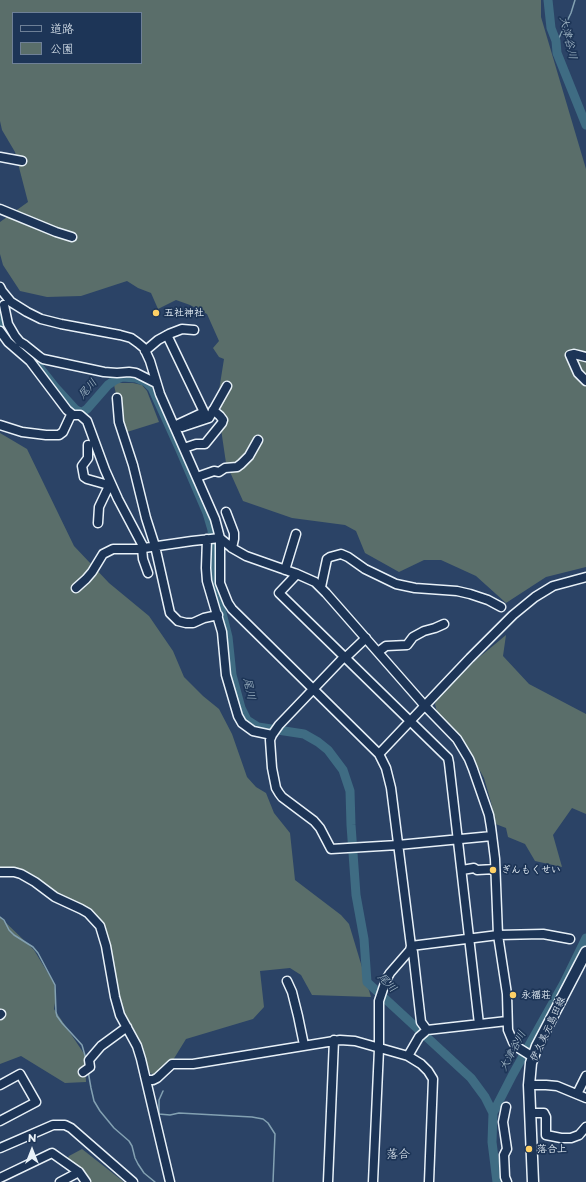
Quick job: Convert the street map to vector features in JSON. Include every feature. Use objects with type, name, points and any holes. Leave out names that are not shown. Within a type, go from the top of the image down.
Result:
[{"type":"main road","name":"伊久美元島田線","points":[[533,1182],[529,1085],[531,1056],[585,957]]},
{"type":"street","points":[[0,157],[22,161]]},
{"type":"street","points":[[0,209],[72,237]]},
{"type":"street","points":[[0,287],[8,324],[20,342],[40,357],[104,372],[136,373],[156,383]]},
{"type":"street","points":[[4,304],[27,312],[41,319],[108,332],[130,338],[138,343],[145,351],[150,361],[156,383],[215,519],[213,539],[206,574],[222,632],[226,675],[240,720],[253,731],[273,734]]},
{"type":"street","points":[[145,351],[158,340],[167,335],[182,329],[194,330]]},
{"type":"street","points":[[0,331],[8,342],[30,361],[67,410],[73,414],[80,415],[87,421],[111,486],[143,548],[143,559],[148,573]]},
{"type":"street","points":[[167,335],[204,412],[175,427]]},
{"type":"street","points":[[586,357],[574,354],[570,355],[578,373],[586,381]]},
{"type":"street","points":[[175,427],[208,418],[227,386]]},
{"type":"street","points":[[117,398],[119,422],[133,465],[146,518],[155,546],[170,613],[178,621],[190,624],[204,618],[218,615]]},
{"type":"street","points":[[184,448],[196,444],[205,444],[222,423],[223,420],[213,410]]},
{"type":"street","points":[[0,425],[22,432],[60,435],[73,414]]},
{"type":"street","points":[[197,477],[214,471],[219,472],[225,468],[237,467],[249,456],[258,440]]},
{"type":"street","points":[[88,445],[88,458],[82,466],[84,477],[111,486]]},
{"type":"street","points":[[98,523],[99,507],[111,486]]},
{"type":"street","points":[[226,512],[234,533],[232,548]]},
{"type":"street","points":[[285,570],[296,534]]},
{"type":"street","points":[[213,539],[220,583],[232,609],[379,754],[390,779],[423,1033],[408,1056]]},
{"type":"street","points":[[76,588],[92,572],[103,554],[113,549],[143,548],[213,539],[246,556],[307,578],[321,588],[457,740],[469,759],[489,815],[495,869],[498,935],[507,994],[508,1030],[517,1047],[531,1056]]},
{"type":"street","points":[[321,588],[327,560],[330,556],[341,554],[365,569],[396,584],[415,588],[470,594],[488,600],[501,607]]},
{"type":"street","points":[[297,574],[278,593],[448,758],[479,1024]]},
{"type":"street","points":[[379,754],[513,615],[553,586],[586,577]]},
{"type":"street","points":[[378,652],[386,646],[407,645],[413,637],[424,631],[444,624]]},
{"type":"street","points":[[366,638],[279,725],[273,734],[270,740],[272,768],[276,788],[279,793],[314,821],[320,828],[331,849],[398,845],[492,836]]},
{"type":"street","points":[[462,870],[474,868],[477,870],[495,869]]},
{"type":"street","points":[[0,872],[14,872],[21,874],[35,882],[55,897],[88,913],[100,926],[106,946],[115,997],[120,1015],[137,1046],[142,1059],[170,1182]]},
{"type":"street","points":[[411,946],[498,935],[543,934],[570,939]]},
{"type":"street","points":[[373,1182],[379,1049],[379,1001],[382,988],[390,973],[410,950],[411,946]]},
{"type":"street","points":[[287,981],[292,992],[304,1045]]},
{"type":"street","points":[[423,1033],[507,1021]]},
{"type":"street","points":[[87,1070],[89,1060],[101,1046],[127,1028]]},
{"type":"street","points":[[146,1080],[154,1080],[172,1064],[193,1064],[334,1040],[355,1041],[408,1056],[428,1070],[433,1079],[429,1182]]},
{"type":"street","points":[[328,1182],[334,1040]]},
{"type":"street","points":[[0,1085],[20,1074],[36,1102],[0,1122]]},
{"type":"street","points":[[577,1094],[586,1076]]},
{"type":"street","points":[[529,1085],[557,1086],[586,1098]]},
{"type":"street","points":[[506,1107],[503,1122],[506,1149],[504,1155],[505,1177],[507,1182]]},
{"type":"street","points":[[530,1113],[544,1113],[546,1117],[546,1134],[561,1138],[571,1138],[579,1135],[586,1127]]},
{"type":"street","points":[[0,1148],[53,1125],[64,1125],[70,1128],[133,1182]]},
{"type":"street","points":[[0,1178],[52,1153],[79,1172],[86,1182]]},
{"type":"street","points":[[60,1182],[79,1172]]},
{"type":"green space","points":[[0,0],[541,0],[541,17],[586,169],[586,567],[546,577],[506,603],[476,576],[441,560],[424,560],[399,572],[365,553],[356,531],[345,525],[292,518],[243,501],[226,463],[221,429],[228,420],[217,403],[224,359],[219,357],[213,348],[219,341],[207,314],[190,305],[176,300],[158,309],[151,293],[138,288],[127,281],[81,296],[47,297],[20,291],[3,265],[0,254],[0,222],[28,202],[15,152],[2,130],[0,121]]},
{"type":"green space","points":[[117,383],[133,383],[142,385],[147,391],[159,422],[127,432],[122,421],[114,385]]},
{"type":"green space","points":[[0,433],[27,449],[74,546],[109,583],[149,616],[173,651],[184,677],[203,696],[219,709],[232,734],[247,777],[256,787],[266,793],[274,813],[290,833],[295,880],[341,915],[349,924],[371,997],[312,995],[301,975],[290,968],[260,971],[264,1007],[253,1019],[186,1039],[162,1078],[150,1073],[141,1046],[124,1012],[112,1000],[102,924],[72,902],[27,876],[0,869]]},
{"type":"green space","points":[[506,635],[503,656],[529,684],[586,714],[586,814],[572,808],[553,835],[562,867],[535,861],[525,844],[508,837],[506,828],[493,823],[492,806],[484,778],[465,744],[437,712],[435,704],[438,697],[477,659]]},
{"type":"green space","points":[[0,917],[34,950],[54,983],[56,997],[54,1009],[85,1055],[86,1082],[65,1083],[21,1056],[0,1064]]},
{"type":"green space","points":[[82,1149],[124,1182],[86,1182],[66,1161],[69,1156]]},
{"type":"waterway","name":"大津谷川","points":[[548,0],[551,28],[556,41],[557,53],[586,125]]},
{"type":"waterway","points":[[556,44],[571,13],[575,0]]},
{"type":"waterway","name":"尾川","points":[[0,308],[7,333],[29,354],[55,387],[75,409],[80,412],[87,409],[108,385],[122,377],[136,378],[146,382],[152,388],[207,513],[212,530],[212,572],[228,637],[232,675],[241,708],[247,720],[258,727],[304,734],[318,742],[328,750],[343,770],[350,791],[356,895],[364,939],[367,982],[471,1078],[485,1097],[493,1113]]},
{"type":"waterway","points":[[0,917],[4,920],[9,930],[14,935],[33,947],[38,953],[55,985],[57,1016],[82,1045],[86,1059]]},
{"type":"waterway","name":"大津谷川","points":[[497,1182],[492,1142],[493,1113],[564,983],[586,938]]},
{"type":"waterway","points":[[88,1071],[94,1101],[100,1111],[114,1128],[129,1141],[138,1164],[144,1173],[155,1182]]},
{"type":"waterway","points":[[163,1091],[159,1100],[159,1114],[170,1115],[179,1113],[252,1117],[263,1119],[268,1123],[275,1134],[273,1182]]},
{"type":"place","name":"五社神社","points":[[156,313]]},
{"type":"place","name":"ぎんもくせい","points":[[493,870]]},
{"type":"place","name":"永福荘","points":[[513,995]]},
{"type":"place","name":"落合上","points":[[529,1149]]},
{"type":"district","name":"落合","points":[[398,1155]]}]
